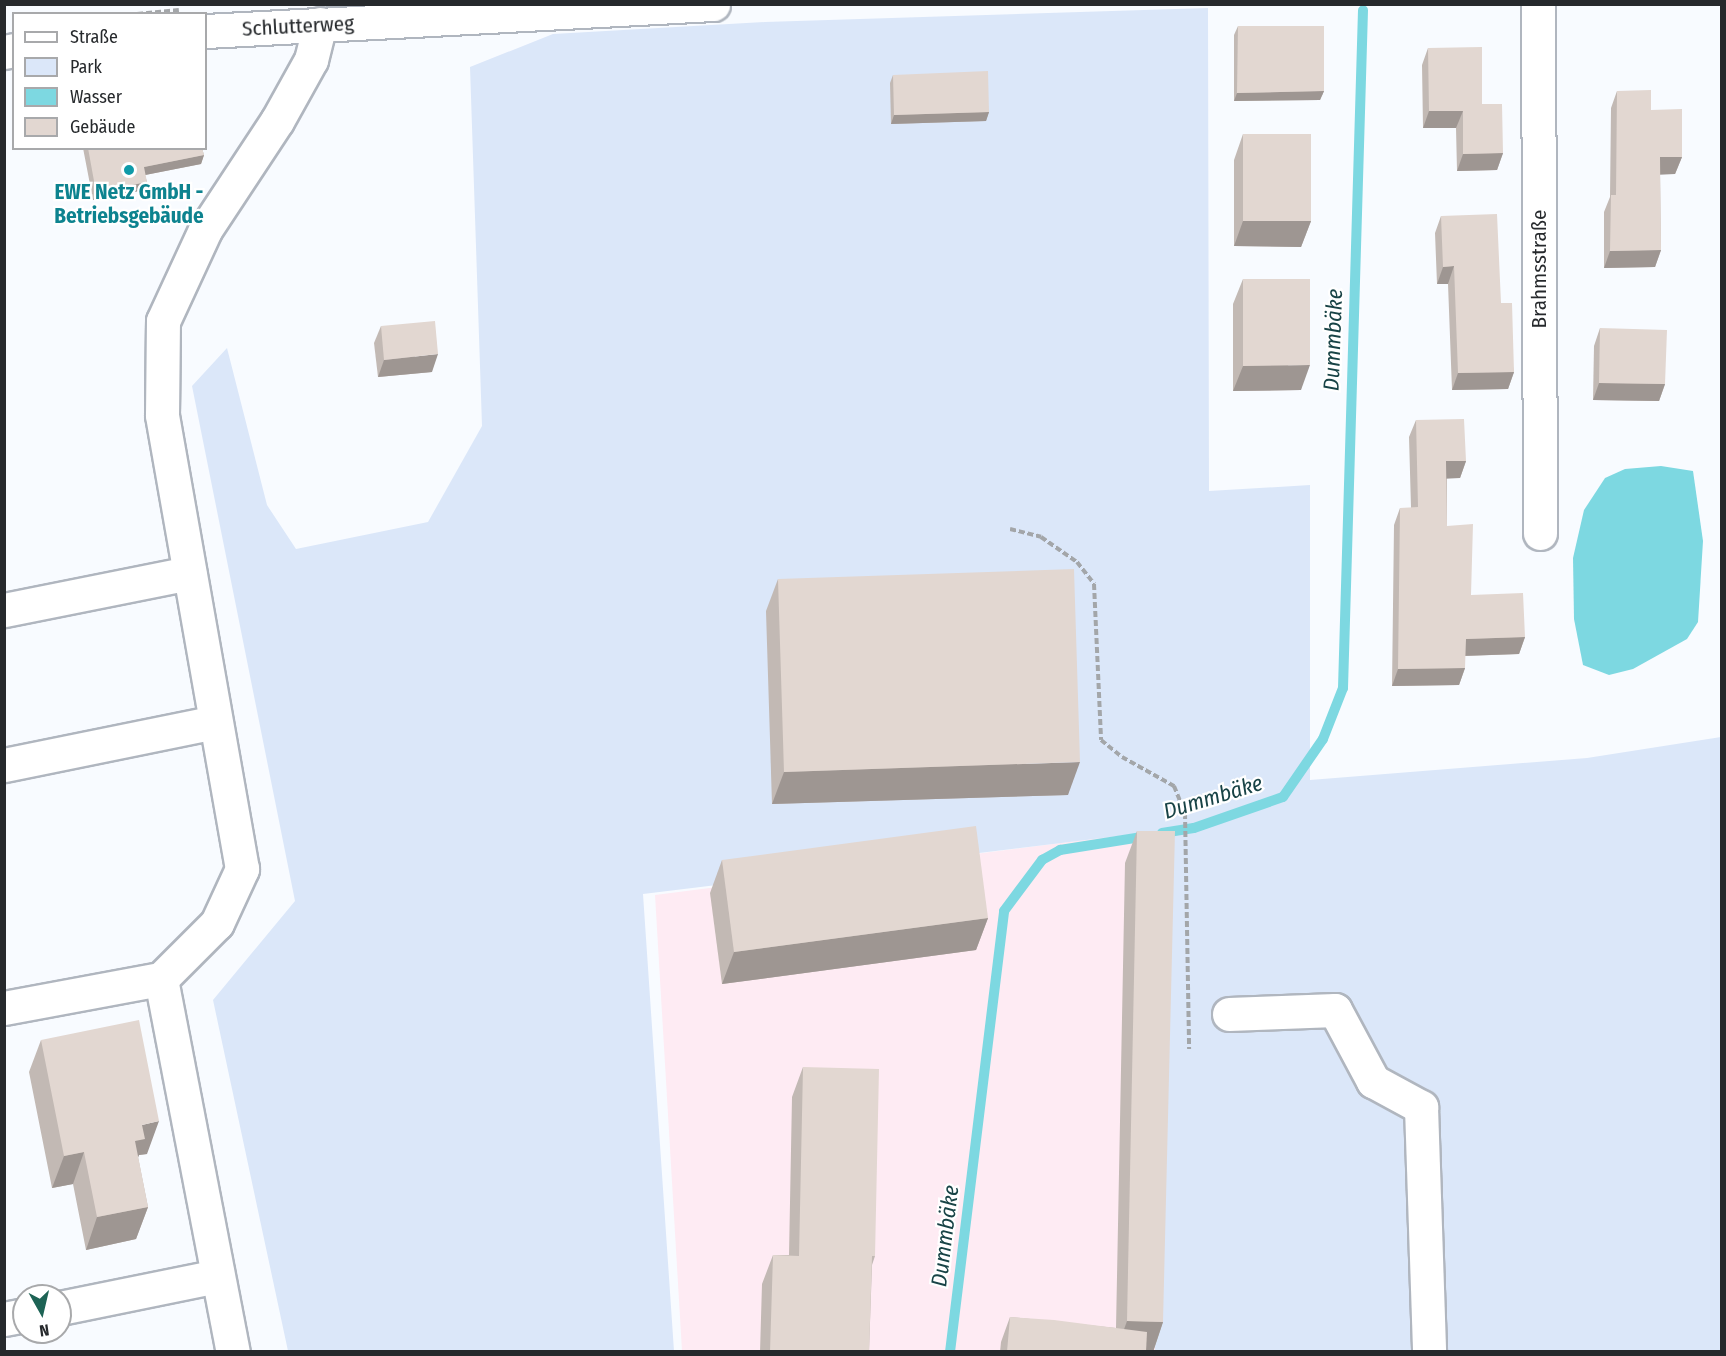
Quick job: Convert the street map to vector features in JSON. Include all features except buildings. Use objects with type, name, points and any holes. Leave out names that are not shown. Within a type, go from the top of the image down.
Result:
[{"type":"street","name":"Schlutterweg","points":[[207,31],[713,4]]},
{"type":"street","name":"Brahmsstraße","points":[[1538,4],[1539,533]]},
{"type":"street","points":[[4,1008],[161,979],[217,923],[242,869],[162,415],[163,321],[205,230],[277,121],[311,60],[320,24]]},
{"type":"street","points":[[4,610],[189,573]]},
{"type":"street","points":[[4,765],[215,722]]},
{"type":"street","points":[[161,979],[233,1352]]},
{"type":"street","points":[[1229,1014],[1335,1010],[1373,1081],[1421,1107],[1429,1352]]},
{"type":"street","points":[[72,1306],[217,1276]]},
{"type":"path","points":[[1010,529],[1041,537],[1077,562],[1094,584],[1101,740],[1122,757],[1174,786],[1185,813],[1189,1049]]},
{"type":"shaded area","points":[[1169,829],[1155,1351],[682,1351],[655,895]]},
{"type":"green space","points":[[1208,8],[1209,491],[1310,485],[1310,780],[1587,758],[1721,737],[1721,1351],[1155,1351],[1168,830],[643,894],[674,1351],[288,1351],[213,1000],[295,901],[192,386],[227,348],[267,505],[296,549],[428,522],[482,426],[470,67],[553,34],[765,22]]},
{"type":"water","points":[[1661,466],[1693,471],[1703,541],[1698,622],[1687,639],[1633,669],[1609,675],[1583,665],[1574,619],[1573,558],[1584,510],[1605,478],[1625,469]]},
{"type":"waterway","name":"Dummbäke","points":[[1162,833],[1194,828],[1283,797],[1323,739],[1343,688],[1363,10]]},
{"type":"waterway","name":"Dummbäke","points":[[950,1352],[1004,911],[1042,860],[1060,850],[1147,836]]},
{"type":"place","name":"EWE Netz GmbH - Betriebsgebäude","points":[[129,170]]}]
